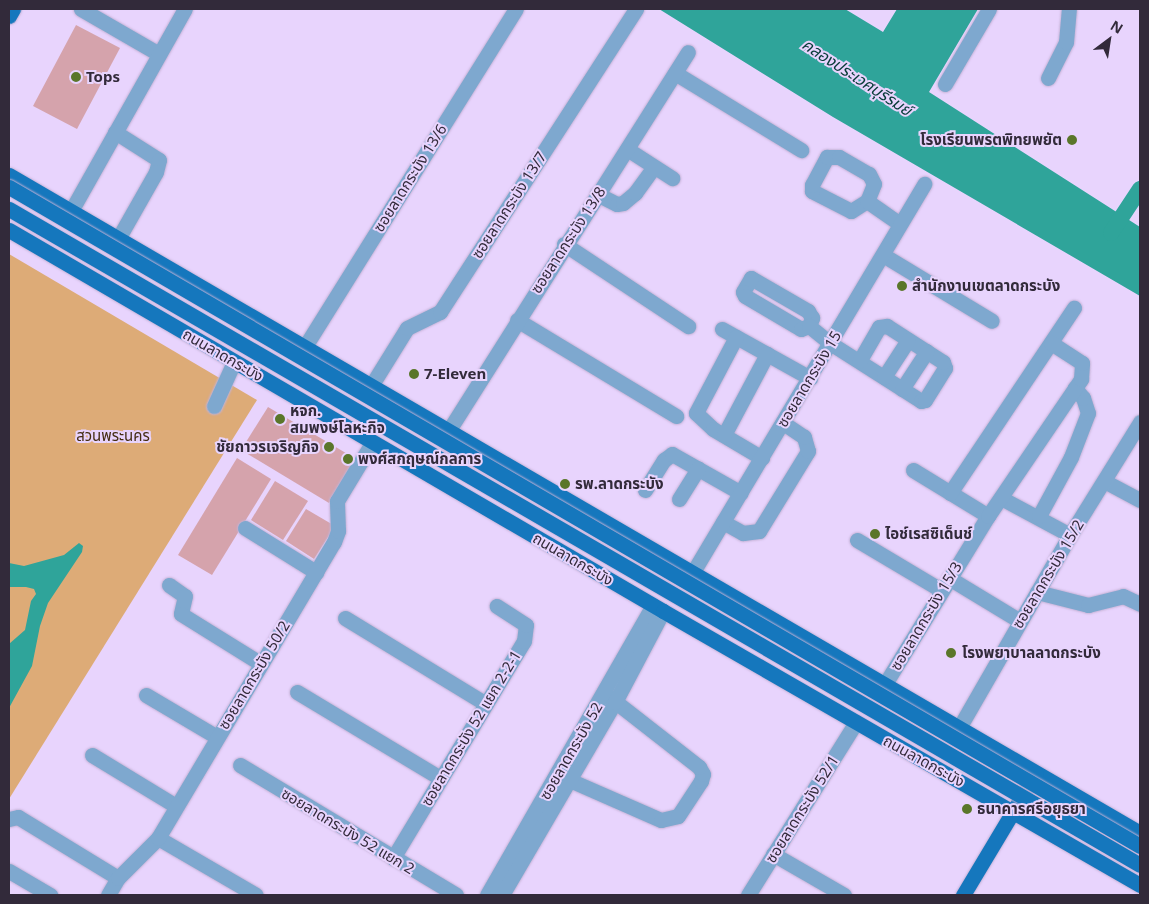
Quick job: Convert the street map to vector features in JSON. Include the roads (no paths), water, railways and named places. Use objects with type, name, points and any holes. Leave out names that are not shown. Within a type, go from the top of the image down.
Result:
[{"type":"main road","points":[[9,16],[13,9]]},
{"type":"main road","points":[[9,175],[1140,833]]},
{"type":"main road","points":[[9,187],[1140,846]]},
{"type":"main road","points":[[9,209],[1140,865]]},
{"type":"main road","name":"ถนนลาดกระบัง","points":[[9,230],[372,443],[1140,884]]},
{"type":"main road","points":[[963,895],[1036,773]]},
{"type":"street","points":[[80,9],[160,54]]},
{"type":"street","points":[[72,211],[184,9]]},
{"type":"street","name":"ซอยลาดกระบัง 13/6","points":[[304,348],[516,9]]},
{"type":"street","name":"ซอยลาดกระบัง 13/7","points":[[371,386],[407,328],[440,312],[636,9]]},
{"type":"street","points":[[945,84],[989,9]]},
{"type":"street","points":[[1048,78],[1066,42],[1069,9]]},
{"type":"street","name":"ซอยลาดกระบัง 13/8","points":[[449,430],[564,244],[688,52]]},
{"type":"street","points":[[675,73],[802,150]]},
{"type":"street","points":[[115,132],[159,160],[156,172],[118,239]]},
{"type":"street","points":[[627,149],[672,178]]},
{"type":"street","points":[[597,194],[617,204],[624,203],[635,193],[654,167]]},
{"type":"street","name":"ซอยลาดกระบัง 15","points":[[693,572],[924,184]]},
{"type":"street","points":[[866,201],[900,224]]},
{"type":"street","points":[[564,244],[688,326]]},
{"type":"street","points":[[883,255],[992,321]]},
{"type":"street","points":[[950,493],[1074,308]]},
{"type":"street","points":[[517,320],[676,416]]},
{"type":"street","points":[[808,326],[830,343],[902,389],[925,400],[945,368],[943,362],[888,326],[879,327],[859,361]]},
{"type":"street","points":[[722,329],[810,378]]},
{"type":"street","points":[[736,337],[696,413],[724,435],[762,458]]},
{"type":"street","points":[[884,377],[908,340]]},
{"type":"street","name":"ซอยลาดกระบัง 15/3","points":[[884,684],[988,516],[1075,388],[1084,367],[1051,343]]},
{"type":"street","points":[[902,389],[927,351]]},
{"type":"street","points":[[724,435],[767,354]]},
{"type":"street","points":[[214,406],[234,362]]},
{"type":"street","points":[[1039,516],[1071,457],[1088,414],[1083,398],[1075,388]]},
{"type":"street","name":"ซอยลาดกระบัง 15/2","points":[[959,728],[1070,535],[1106,482],[1140,422]]},
{"type":"street","points":[[723,522],[743,533],[758,531],[808,451],[802,435],[783,423]]},
{"type":"street","name":"ซอยลาดกระบัง 50/2","points":[[108,895],[118,878],[158,838],[260,663],[336,538],[337,501],[372,443]]},
{"type":"street","points":[[646,490],[664,460],[672,454],[741,493]]},
{"type":"street","points":[[679,499],[698,468]]},
{"type":"street","points":[[913,470],[988,516]]},
{"type":"street","points":[[1106,482],[1140,500]]},
{"type":"street","points":[[1001,498],[1039,516],[1070,535]]},
{"type":"street","points":[[245,528],[316,572]]},
{"type":"street","points":[[857,540],[1020,621]]},
{"type":"street","points":[[169,584],[185,596],[182,614],[260,663]]},
{"type":"street","points":[[1037,592],[1088,605],[1123,596],[1140,604]]},
{"type":"street","name":"ซอยลาดกระบัง 52 แยก 2-2-1","points":[[393,858],[527,633],[522,621],[497,606]]},
{"type":"street","name":"ซอยลาดกระบัง 52","points":[[502,895],[566,773],[658,608]]},
{"type":"street","points":[[345,618],[486,704]]},
{"type":"street","points":[[297,692],[440,778]]},
{"type":"street","points":[[146,695],[217,737]]},
{"type":"street","points":[[566,773],[652,819],[661,820],[678,816],[701,780],[703,774],[699,767],[610,697]]},
{"type":"street","name":"ซอยลาดกระบัง 52/1","points":[[748,895],[856,722]]},
{"type":"street","points":[[92,756],[176,806]]},
{"type":"street","name":"ซอยลาดกระบัง 52 แยก 2","points":[[240,766],[456,895]]},
{"type":"street","name":"ซอยลาดกระบัง 52","points":[[487,895],[566,773]]},
{"type":"street","points":[[9,819],[18,817],[118,878]]},
{"type":"street","points":[[158,838],[256,895]]},
{"type":"street","points":[[773,854],[844,895]]},
{"type":"street","points":[[9,871],[50,895]]},
{"type":"water","name":"คลองประเวศบุรีรมย์","points":[[659,9],[845,9],[883,32],[897,9],[978,9],[929,92],[1140,227],[1140,296],[833,117]]},
{"type":"water","points":[[79,543],[83,546],[82,552],[48,603],[40,626],[32,666],[9,708],[9,644],[25,630],[31,601],[36,594],[34,589],[9,587],[9,563],[24,566],[64,555]]},
{"type":"waterway","points":[[1111,233],[1140,189]]},
{"type":"place","name":"Tops","points":[[76,77]]},
{"type":"place","name":"โรงเรียนพรตพิทยพยัต","points":[[1072,140]]},
{"type":"place","name":"สำนักงานเขตลาดกระบัง","points":[[902,286]]},
{"type":"place","name":"7-Eleven","points":[[414,374]]},
{"type":"place","name":"หจก. สมพงษ์โลหะกิจ","points":[[280,419]]},
{"type":"place","name":"ชัยถาวรเจริญกิจ","points":[[329,447]]},
{"type":"place","name":"พงศ์สกฤษณ์กลการ","points":[[348,459]]},
{"type":"place","name":"รพ.ลาดกระบัง","points":[[565,484]]},
{"type":"place","name":"ไอช์เรสซิเด็นช์","points":[[875,534]]},
{"type":"place","name":"โรงพยาบาลลาดกระบัง","points":[[951,653]]},
{"type":"place","name":"ธนาคารศรีอยุธยา","points":[[967,809]]},
{"type":"park label","name":"สวนพระนคร","points":[[113,436]]}]
